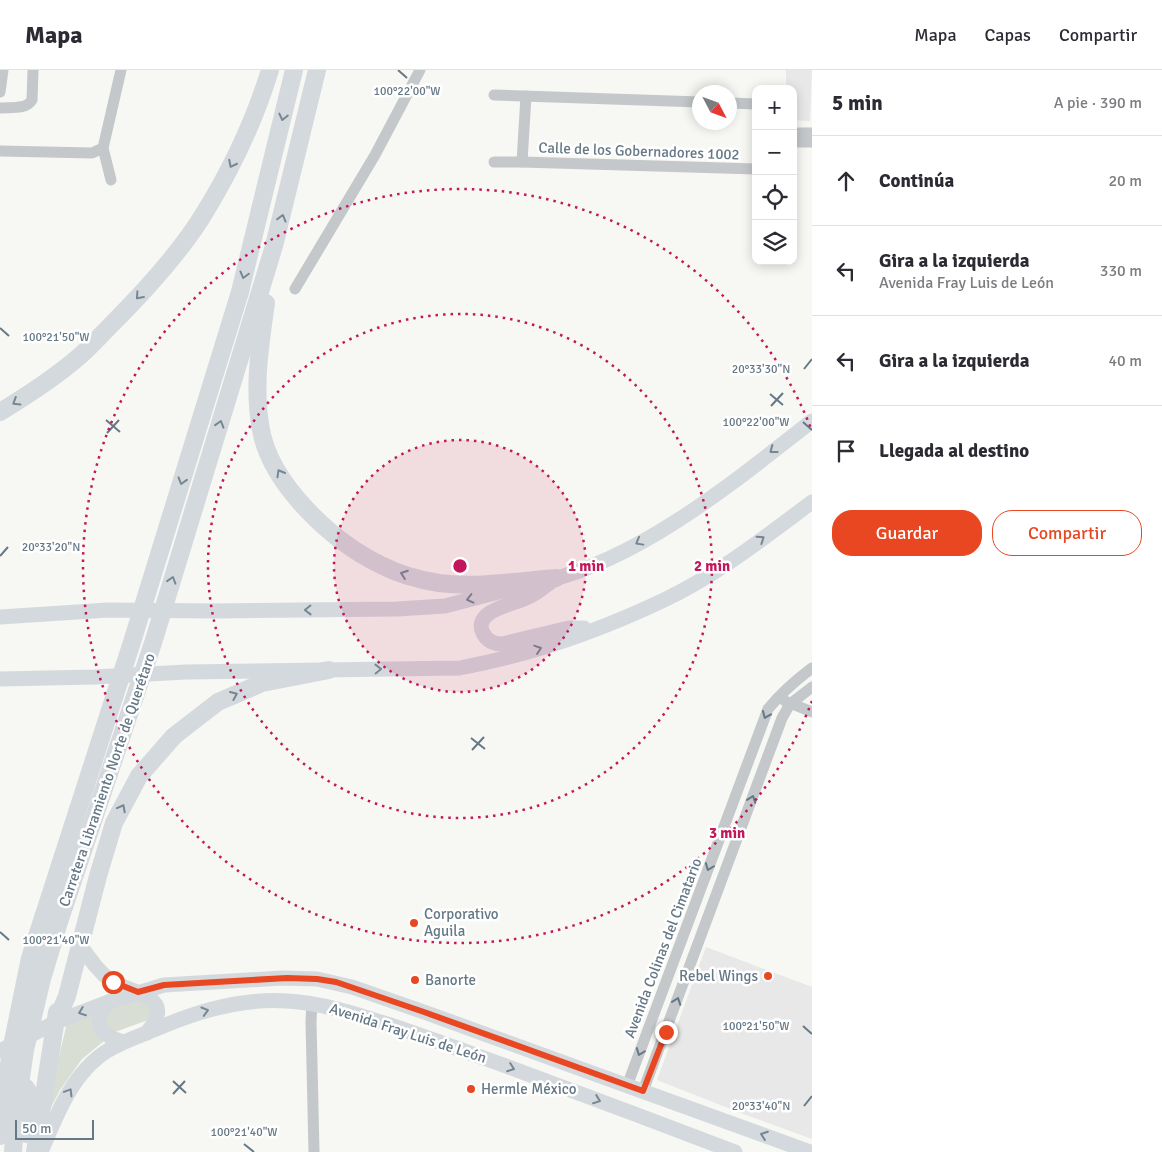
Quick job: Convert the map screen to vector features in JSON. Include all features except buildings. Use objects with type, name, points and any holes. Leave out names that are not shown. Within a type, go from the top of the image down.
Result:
[{"type":"highway","points":[[0,412],[30,394],[81,355],[125,311],[166,265],[205,213],[233,162],[270,70]]},
{"type":"highway","name":"Carretera Libramiento Norte de Querétaro","points":[[13,1152],[16,1112],[34,977],[30,958],[132,642],[240,292],[294,70]]},
{"type":"highway","points":[[317,70],[274,246],[258,358],[256,383],[258,407],[262,433],[270,456],[281,477],[312,514],[359,553],[382,566],[439,583],[467,584],[556,578]]},
{"type":"highway","name":"Carretera Libramiento Norte de Querétaro","points":[[0,1136],[2,1108],[12,1046],[34,977],[59,922],[153,643],[274,246]]},
{"type":"highway","points":[[56,1022],[67,996],[98,876],[114,823],[139,776],[174,736],[218,702],[262,683],[330,670]]},
{"type":"highway","points":[[0,1050],[22,953],[88,750],[114,696]]},
{"type":"highway","points":[[35,1152],[58,1004],[118,748]]},
{"type":"highway","points":[[0,1093],[16,1082],[28,1090],[31,1098],[24,1152]]},
{"type":"main road","points":[[0,617],[108,610],[397,609],[445,606],[556,578],[602,563],[661,530],[713,495],[812,421]]},
{"type":"main road","points":[[0,679],[95,677],[186,672],[460,668],[497,661],[524,654],[597,629],[664,600],[709,575],[812,502]]},
{"type":"main road","points":[[556,578],[527,598],[496,608],[489,613],[482,624],[484,635],[494,644],[502,644],[569,628],[597,629]]},
{"type":"main road","points":[[80,945],[96,968],[113,982],[138,992],[154,1002],[158,1012],[157,1018],[147,1033]]},
{"type":"main road","name":"Avenida Fray Luis de León","points":[[0,1050],[56,1022],[111,1001],[164,985],[287,978],[317,979],[352,987],[810,1152]]},
{"type":"main road","name":"Avenida Fray Luis de León","points":[[41,1152],[68,1092],[78,1078],[99,1057],[123,1042],[186,1016],[216,1008],[245,1002],[285,1000],[340,1008],[535,1077],[735,1152]]},
{"type":"main road","points":[[111,1001],[100,1015],[100,1026],[104,1034],[111,1039],[123,1042]]},
{"type":"main road","points":[[535,1077],[544,1056]]},
{"type":"street","points":[[0,92],[3,70]]},
{"type":"street","points":[[0,97],[0,108],[30,104],[32,100],[32,70]]},
{"type":"street","points":[[111,180],[103,148],[121,70]]},
{"type":"street","points":[[295,289],[375,155],[420,70]]},
{"type":"street","points":[[494,94],[692,102]]},
{"type":"street","name":"Calle de los Gobernadores 1002","points":[[522,162],[526,96]]},
{"type":"street","points":[[737,103],[752,104]]},
{"type":"street","points":[[797,133],[812,133]]},
{"type":"street","points":[[797,142],[812,142]]},
{"type":"street","points":[[0,151],[92,153],[103,148]]},
{"type":"street","name":"Calle de los Gobernadores 1002","points":[[494,162],[752,169]]},
{"type":"street","name":"Avenida Colinas del Cimatario","points":[[627,1086],[768,709],[797,679],[812,668]]},
{"type":"street","name":"Avenida Colinas del Cimatario","points":[[643,1091],[782,718],[790,704],[812,687]]},
{"type":"street","points":[[777,698],[812,712]]},
{"type":"street","points":[[312,1003],[310,1021],[314,1152]]},
{"type":"shaded area","points":[[786,70],[812,70],[810,121],[797,120],[797,85],[786,85]]},
{"type":"shaded area","points":[[706,947],[812,987],[812,1139],[657,1080]]},
{"type":"shaded area","points":[[139,995],[154,1008],[148,1020],[115,1032],[82,1059],[60,1090],[43,1123],[67,1023]]},
{"type":"place","name":"Corporativo Aguila","points":[[414,923]]},
{"type":"place","name":"Rebel Wings","points":[[768,976]]},
{"type":"place","name":"Banorte","points":[[415,980]]},
{"type":"place","name":"Hermle México","points":[[471,1089]]},
{"type":"route","points":[[113,982],[138,992],[164,985],[287,978],[336,982],[643,1091],[666,1032]]}]
